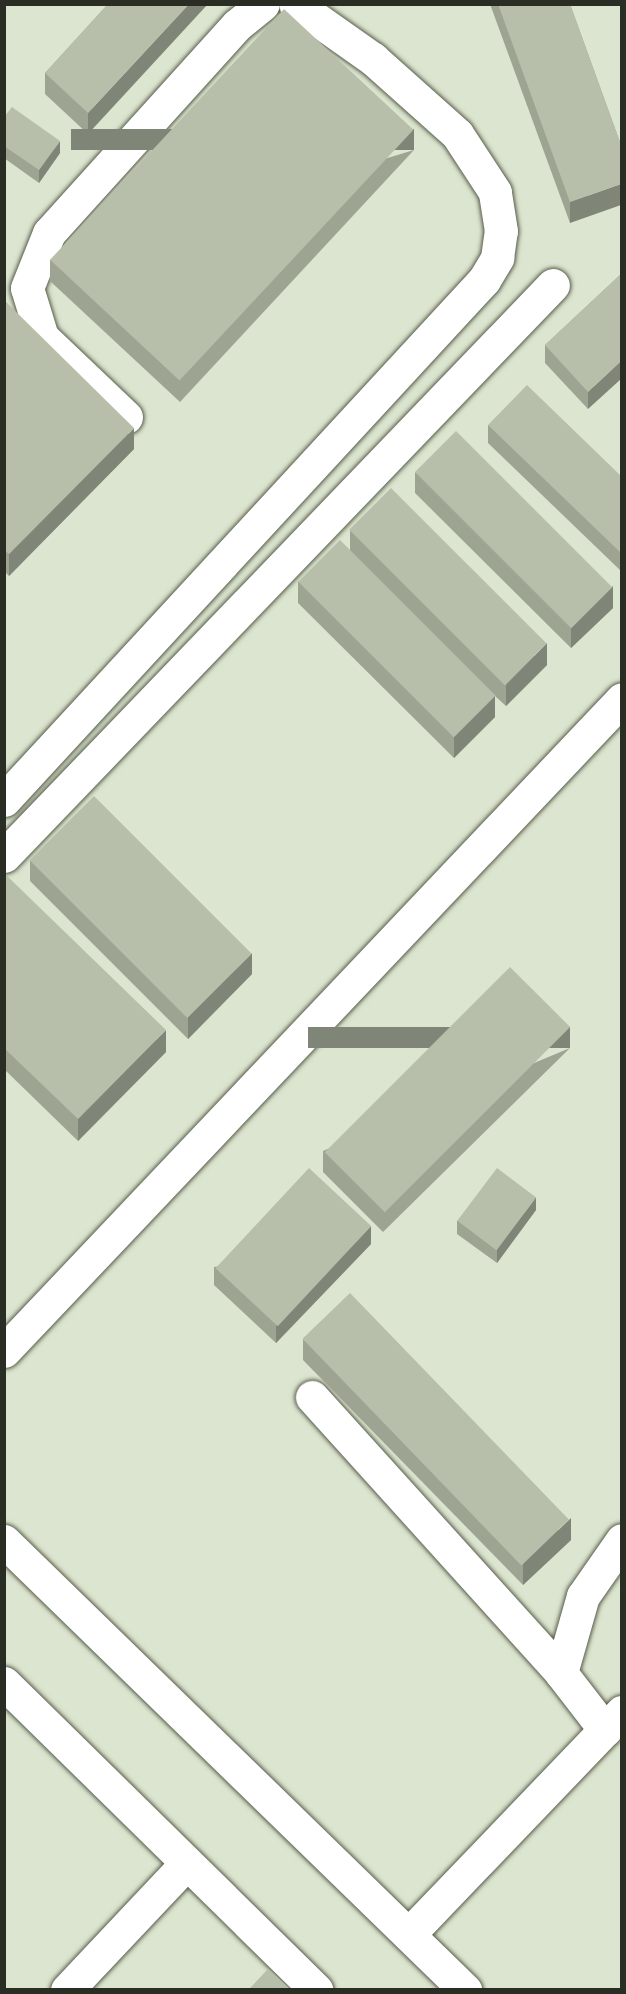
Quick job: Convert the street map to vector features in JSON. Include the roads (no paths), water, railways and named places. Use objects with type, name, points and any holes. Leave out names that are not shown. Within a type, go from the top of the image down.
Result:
[{"type":"street","points":[[126,417],[42,337],[27,288],[49,233],[237,25],[263,4]]},
{"type":"street","points":[[4,800],[484,280],[497,258],[501,231],[495,192],[457,134],[374,59],[295,4]]},
{"type":"street","points":[[4,856],[553,285]]},
{"type":"street","points":[[4,1351],[621,699]]},
{"type":"street","points":[[312,1397],[561,1673],[613,1721],[409,1934]]},
{"type":"street","points":[[561,1673],[583,1596],[621,1540]]},
{"type":"street","points":[[4,1541],[465,1989]]},
{"type":"street","points":[[4,1683],[185,1865],[316,1989]]},
{"type":"street","points":[[67,1989],[185,1865]]}]
